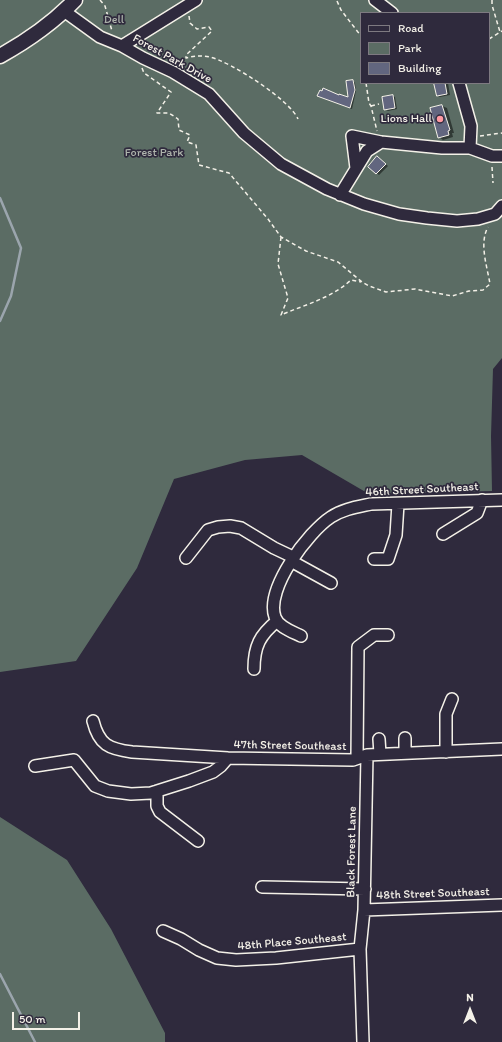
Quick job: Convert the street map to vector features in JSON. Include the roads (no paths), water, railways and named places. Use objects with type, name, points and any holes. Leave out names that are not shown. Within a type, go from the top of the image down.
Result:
[{"type":"main road","points":[[0,56],[22,44],[71,3]]},
{"type":"street","points":[[119,44],[196,0]]},
{"type":"street","points":[[375,0],[391,12]]},
{"type":"street","name":"Forest Park Drive","points":[[71,3],[100,37],[119,44],[143,58],[173,72],[209,94],[244,132],[281,164],[327,189],[364,204],[399,214],[427,218],[464,220],[478,219],[498,210]]},
{"type":"street","points":[[459,84],[471,126],[470,143]]},
{"type":"street","points":[[356,168],[352,136],[381,142],[442,148],[470,143],[497,156]]},
{"type":"street","points":[[340,195],[367,151],[381,142]]},
{"type":"street","points":[[443,534],[477,513],[482,500]]},
{"type":"street","name":"46th Street Southeast","points":[[277,621],[275,618],[274,606],[277,591],[292,559],[311,535],[331,517],[352,508],[364,505],[502,500]]},
{"type":"street","points":[[374,559],[388,559],[396,535],[398,504]]},
{"type":"street","points":[[186,558],[208,530],[218,526],[230,526],[241,528],[331,583]]},
{"type":"street","points":[[254,669],[254,654],[259,642],[269,628],[277,621],[288,630],[301,636]]},
{"type":"street","name":"Black Forest Lane","points":[[360,949],[365,889],[358,648],[374,635],[388,635]]},
{"type":"street","points":[[446,752],[446,714],[452,699]]},
{"type":"street","name":"47th Street Southeast","points":[[93,721],[96,734],[101,741],[118,750],[132,752],[228,758],[330,761],[353,760],[362,756],[380,754],[502,749]]},
{"type":"street","points":[[405,738],[405,753]]},
{"type":"street","points":[[379,739],[380,754]]},
{"type":"street","points":[[35,766],[74,760],[95,786],[108,792],[131,794],[151,793],[213,772],[228,758]]},
{"type":"street","points":[[157,791],[157,806],[160,812],[198,841]]},
{"type":"street","points":[[262,887],[365,889]]},
{"type":"street","name":"48th Street Southeast","points":[[364,910],[502,905]]},
{"type":"street","name":"48th Place Southeast","points":[[163,931],[182,939],[199,950],[217,958],[236,960],[276,958],[360,949],[363,1042]]},
{"type":"waterway","points":[[0,198],[21,248],[11,296],[0,321]]},
{"type":"waterway","points":[[0,974],[35,1042]]},
{"type":"place","name":"Lions Hall","points":[[440,119]]},
{"type":"park label","name":"Dell","points":[[114,20]]},
{"type":"park label","name":"Forest Park","points":[[154,153]]}]
